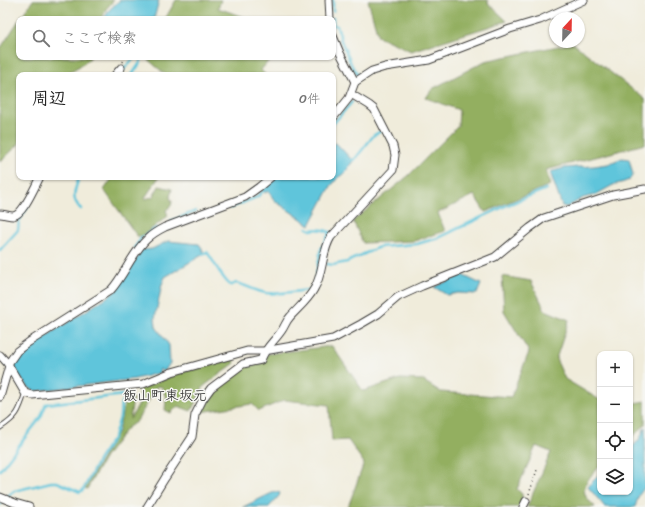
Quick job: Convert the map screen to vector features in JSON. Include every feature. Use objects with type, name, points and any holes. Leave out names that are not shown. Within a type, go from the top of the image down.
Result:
[{"type":"street","points":[[329,0],[330,16]]},
{"type":"street","points":[[336,114],[351,94],[355,82],[372,71],[385,67],[429,60],[510,29],[540,20],[584,0]]},
{"type":"street","points":[[336,43],[355,82]]},
{"type":"street","points":[[117,72],[121,68]]},
{"type":"street","points":[[147,507],[192,437],[195,415],[203,399],[211,388],[243,364],[261,360],[264,351],[282,330],[288,318],[314,290],[318,280],[325,248],[331,237],[393,170],[395,155],[393,146],[374,109],[351,94]]},
{"type":"street","points":[[0,214],[14,216],[18,213],[23,208],[38,180]]},
{"type":"street","points":[[0,397],[8,365],[17,351],[111,290],[139,248],[147,239],[165,227],[245,197],[268,180]]},
{"type":"street","points":[[0,355],[25,393],[32,395],[143,384],[172,372],[247,351],[264,351],[334,339],[378,314],[398,297],[496,257],[544,218],[613,195],[645,189]]},
{"type":"street","points":[[0,497],[29,507]]},
{"type":"lane","points":[[0,428],[13,420],[20,410],[25,393]]},
{"type":"path","points":[[525,504],[537,470]]},
{"type":"green space","points":[[33,0],[114,0],[106,9],[103,16],[22,16]]},
{"type":"green space","points":[[176,0],[221,0],[218,8],[241,16],[167,16]]},
{"type":"green space","points":[[368,0],[488,0],[488,3],[507,21],[411,51],[378,36]]},
{"type":"green space","points":[[16,25],[16,60],[88,60],[69,72],[16,72],[16,147],[0,162],[0,49]]},
{"type":"green space","points":[[549,48],[579,48],[645,99],[645,144],[546,170],[550,185],[485,212],[474,195],[438,213],[445,231],[414,241],[363,243],[353,221],[408,176],[458,126],[459,110],[426,98],[432,89],[485,61]]},
{"type":"green space","points":[[148,60],[269,60],[261,70],[263,72],[162,72]]},
{"type":"green space","points":[[111,180],[157,180],[144,199],[153,197],[159,186],[172,189],[170,197],[172,202],[171,206],[166,210],[168,216],[142,236],[137,236],[104,190]]},
{"type":"green space","points":[[502,276],[531,281],[545,310],[569,320],[556,359],[565,379],[597,398],[597,469],[589,479],[584,490],[587,498],[595,507],[527,507],[551,452],[536,446],[517,489],[522,494],[519,507],[348,507],[364,463],[348,440],[332,441],[329,405],[284,400],[259,411],[252,404],[201,412],[215,391],[246,367],[264,363],[267,354],[332,346],[363,391],[400,379],[422,380],[441,392],[511,397],[529,352],[504,311]]},
{"type":"green space","points":[[233,359],[235,363],[204,386],[191,411],[178,406],[171,413],[165,410],[166,398],[162,387],[157,386],[137,421],[126,429],[105,457],[87,489],[85,488],[118,431],[124,405],[131,396],[133,399],[130,419],[141,401],[139,393],[141,389],[179,373]]},
{"type":"green space","points":[[645,401],[645,425],[633,436],[633,423],[633,403]]},
{"type":"water","points":[[120,0],[159,0],[155,16],[106,16],[109,10]]},
{"type":"water","points":[[336,143],[353,161],[344,174],[331,186],[310,225],[275,201],[268,191],[265,193],[262,189],[272,180],[336,180]]},
{"type":"water","points":[[622,158],[629,159],[633,175],[629,180],[613,185],[595,195],[583,198],[567,207],[562,206],[550,172],[564,168],[608,164]]},
{"type":"water","points":[[168,241],[199,244],[204,254],[165,277],[162,284],[155,318],[156,327],[169,345],[170,363],[164,372],[160,369],[159,373],[135,379],[38,391],[26,385],[13,365],[16,358],[23,351],[112,294],[120,285],[142,250],[152,249]]},
{"type":"water","points":[[462,275],[481,284],[477,294],[458,293],[447,295],[434,287]]},
{"type":"water","points":[[645,427],[645,487],[639,495],[635,507],[605,507],[588,487],[597,476],[597,495],[633,495],[633,446],[639,440]]},
{"type":"water","points":[[272,493],[280,493],[279,496],[269,507],[243,507]]},
{"type":"waterway","points":[[333,0],[333,11]]},
{"type":"waterway","points":[[336,26],[352,66],[358,75]]},
{"type":"waterway","points":[[123,70],[132,60]]},
{"type":"waterway","points":[[134,72],[141,60]]},
{"type":"waterway","points":[[336,121],[352,102]]},
{"type":"waterway","points":[[350,161],[355,159],[374,135],[381,131]]},
{"type":"waterway","points":[[78,180],[74,198],[81,209]]},
{"type":"waterway","points":[[230,208],[257,197],[265,189]]},
{"type":"waterway","points":[[327,264],[333,265],[347,262],[379,247],[417,244],[438,238],[505,206],[546,189]]},
{"type":"waterway","points":[[0,250],[18,230],[19,221],[28,206]]},
{"type":"waterway","points":[[171,221],[196,211]]},
{"type":"waterway","points":[[136,248],[135,247],[142,237],[157,228]]},
{"type":"waterway","points":[[307,228],[311,230],[320,229],[330,232],[321,249],[315,280]]},
{"type":"waterway","points":[[202,254],[207,252],[220,274],[230,285],[236,283],[266,293],[310,290],[311,288]]},
{"type":"waterway","points":[[0,470],[41,417],[46,404],[124,395]]},
{"type":"waterway","points":[[7,497],[14,491],[51,482],[57,482],[80,492],[83,490],[99,459],[114,437],[120,417],[121,403],[129,396]]},
{"type":"district","name":"飯山町東坂元","points":[[165,395]]}]
